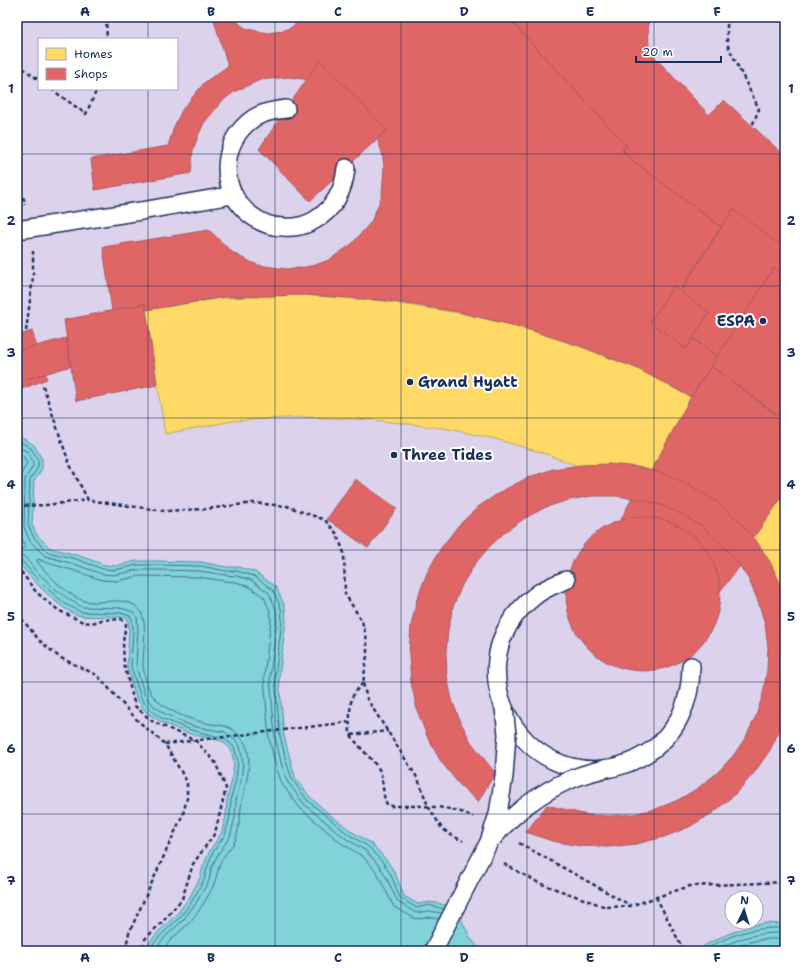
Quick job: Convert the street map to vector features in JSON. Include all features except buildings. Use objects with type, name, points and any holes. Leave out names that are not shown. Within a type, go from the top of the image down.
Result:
[{"type":"lane","points":[[286,109],[264,113],[246,124],[233,142],[229,152],[227,169],[229,185],[233,195],[247,213],[267,225],[278,227],[301,226],[312,222],[322,216],[337,200],[342,190],[346,168]]},
{"type":"lane","points":[[17,230],[233,195]]},
{"type":"lane","points":[[566,580],[537,594],[525,604],[514,617],[500,646],[497,678],[499,693],[511,723],[520,736],[545,756],[576,768],[608,768]]},
{"type":"lane","points":[[489,842],[512,818],[530,803],[551,790],[572,779],[623,765],[647,753],[664,740],[674,727],[688,698],[691,682],[691,666]]},
{"type":"lane","points":[[433,951],[489,842],[498,814],[507,734],[504,708]]},
{"type":"path","points":[[106,17],[107,38]]},
{"type":"path","points":[[727,17],[727,44],[760,109],[752,126]]},
{"type":"path","points":[[17,64],[38,79]]},
{"type":"path","points":[[52,90],[86,114],[96,90]]},
{"type":"path","points":[[17,193],[24,199],[26,206]]},
{"type":"path","points":[[26,331],[33,276],[33,249]]},
{"type":"path","points":[[43,386],[68,463],[88,500]]},
{"type":"path","points":[[17,506],[46,505],[88,500],[165,511],[206,509],[253,503],[287,506],[325,520],[338,534],[344,554],[345,594],[362,621],[367,640],[367,656],[363,683],[367,699],[418,779],[428,806],[441,827],[449,834],[470,845]]},
{"type":"path","points":[[17,566],[36,592],[58,610],[83,622],[92,623],[102,620],[121,619],[126,624],[123,642],[124,664],[135,706],[152,721],[196,741],[215,762],[226,788],[215,833],[193,864],[182,899],[165,920],[145,939],[141,951]]},
{"type":"path","points":[[17,613],[39,640],[59,657],[97,675],[137,720],[165,744],[187,782],[187,798],[183,814],[129,933],[125,951]]},
{"type":"path","points":[[165,744],[350,722],[351,701],[353,694],[363,683]]},
{"type":"path","points":[[352,735],[388,731]]},
{"type":"path","points":[[497,860],[539,883],[606,907],[630,906],[690,886],[785,882]]},
{"type":"path","points":[[656,897],[684,951]]},
{"type":"shaded area","points":[[17,17],[785,17],[785,951],[17,951]]},
{"type":"water","points":[[17,435],[34,445],[42,459],[42,469],[34,481],[32,525],[37,535],[50,548],[77,555],[105,565],[115,566],[136,561],[160,561],[201,562],[226,567],[238,567],[255,572],[276,587],[285,607],[286,621],[279,678],[284,736],[295,777],[310,797],[328,813],[351,831],[372,844],[388,862],[395,873],[404,896],[418,904],[442,904],[456,909],[471,939],[482,951],[148,951],[148,944],[177,914],[189,898],[200,878],[210,850],[221,834],[226,816],[227,799],[234,762],[231,749],[222,741],[190,734],[161,722],[147,713],[137,700],[127,667],[129,630],[128,619],[117,617],[82,616],[74,614],[65,609],[46,593],[17,561]]},
{"type":"water","points":[[764,923],[785,924],[785,951],[696,951],[712,941],[741,930],[764,930]]},
{"type":"place","name":"ESPA","points":[[763,321]]},
{"type":"place","name":"Grand Hyatt","points":[[410,382]]},
{"type":"place","name":"Three Tides","points":[[394,455]]}]
